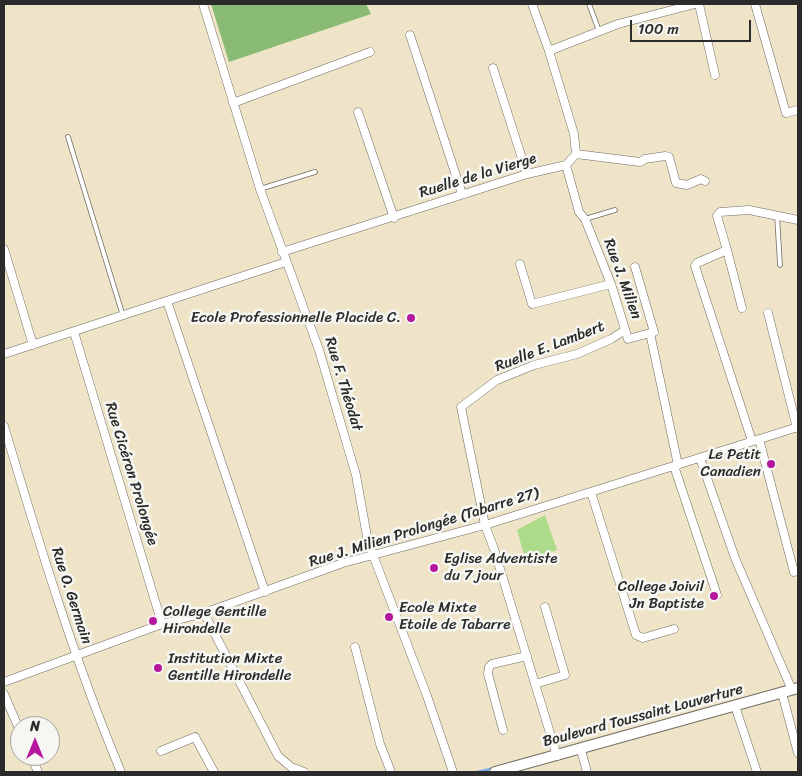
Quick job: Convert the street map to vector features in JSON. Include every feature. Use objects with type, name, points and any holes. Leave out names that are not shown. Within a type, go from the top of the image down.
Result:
[{"type":"main road","name":"Boulevard Toussaint Louverture","points":[[495,772],[515,770],[557,756],[782,693],[793,686]]},
{"type":"street","name":"Rue F. Théodat","points":[[203,4],[260,188],[331,387],[356,475],[368,542],[453,772]]},
{"type":"street","points":[[532,4],[549,51],[574,134],[576,154],[566,165]]},
{"type":"street","points":[[549,51],[618,24],[694,4]]},
{"type":"street","points":[[699,4],[716,75]]},
{"type":"street","points":[[755,4],[786,113],[798,110]]},
{"type":"street","points":[[410,35],[462,194]]},
{"type":"street","points":[[233,103],[370,52]]},
{"type":"street","points":[[493,68],[527,174]]},
{"type":"street","points":[[358,112],[394,218]]},
{"type":"street","points":[[576,154],[640,162],[645,159],[665,156],[669,157],[676,182],[687,186],[701,179],[705,181]]},
{"type":"street","name":"Ruelle de la Vierge","points":[[282,252],[394,218],[527,174],[566,165]]},
{"type":"street","name":"Rue J. Milien","points":[[566,165],[579,212],[585,219],[611,284],[628,339],[650,333],[676,465],[717,595]]},
{"type":"street","points":[[742,308],[717,216],[720,212],[750,210],[777,214],[798,220]]},
{"type":"street","points":[[4,248],[33,345]]},
{"type":"street","points":[[727,250],[697,263],[696,270],[756,440],[794,572]]},
{"type":"street","points":[[4,354],[286,262]]},
{"type":"street","points":[[520,264],[532,304],[611,284]]},
{"type":"street","points":[[635,268],[654,332],[650,333]]},
{"type":"street","points":[[167,301],[265,592]]},
{"type":"street","points":[[768,313],[797,428]]},
{"type":"street","name":"Ruelle E. Lambert","points":[[485,525],[461,407],[497,380],[534,365],[577,354],[611,339],[625,330]]},
{"type":"street","name":"Rue Cicéron Prolongée","points":[[74,332],[162,624]]},
{"type":"street","name":"Rue O. Germain","points":[[4,426],[32,521],[76,656],[121,772]]},
{"type":"street","name":"Rue J. Milien Prolongée (Tabarre 27)","points":[[4,682],[162,624],[204,613],[373,554],[485,525],[797,428]]},
{"type":"street","points":[[700,458],[735,558],[793,686]]},
{"type":"street","points":[[591,492],[636,635],[643,638],[674,629]]},
{"type":"street","points":[[485,525],[557,756]]},
{"type":"street","points":[[535,684],[566,675],[545,607]]},
{"type":"street","points":[[204,613],[278,756],[290,767],[304,772]]},
{"type":"street","points":[[355,647],[380,744],[391,772]]},
{"type":"street","points":[[503,730],[488,674],[489,667],[492,664],[527,656]]},
{"type":"street","points":[[782,693],[798,753]]},
{"type":"street","points":[[4,694],[14,716]]},
{"type":"street","points":[[735,706],[757,772]]},
{"type":"street","points":[[161,751],[195,737],[214,772]]},
{"type":"street","points":[[581,750],[587,772]]},
{"type":"lane","points":[[589,4],[599,32]]},
{"type":"lane","points":[[68,137],[123,316]]},
{"type":"lane","points":[[260,188],[315,172]]},
{"type":"lane","points":[[585,219],[615,210]]},
{"type":"lane","points":[[777,214],[780,265]]},
{"type":"green space","points":[[211,4],[366,4],[371,14],[229,62]]},
{"type":"green space","points":[[545,515],[557,550],[526,561],[517,530]]},
{"type":"waterway","points":[[477,772],[495,768]]},
{"type":"place","name":"Ecole Professionnelle Placide C.","points":[[411,318]]},
{"type":"place","name":"Le Petit Canadien","points":[[771,464]]},
{"type":"place","name":"Eglise Adventiste du 7 jour","points":[[434,568]]},
{"type":"place","name":"College Joivil Jn Baptiste","points":[[714,596]]},
{"type":"place","name":"Ecole Mixte Etoile de Tabarre","points":[[389,617]]},
{"type":"place","name":"College Gentille Hirondelle","points":[[153,621]]},
{"type":"place","name":"Institution Mixte Gentille Hirondelle","points":[[158,668]]}]
